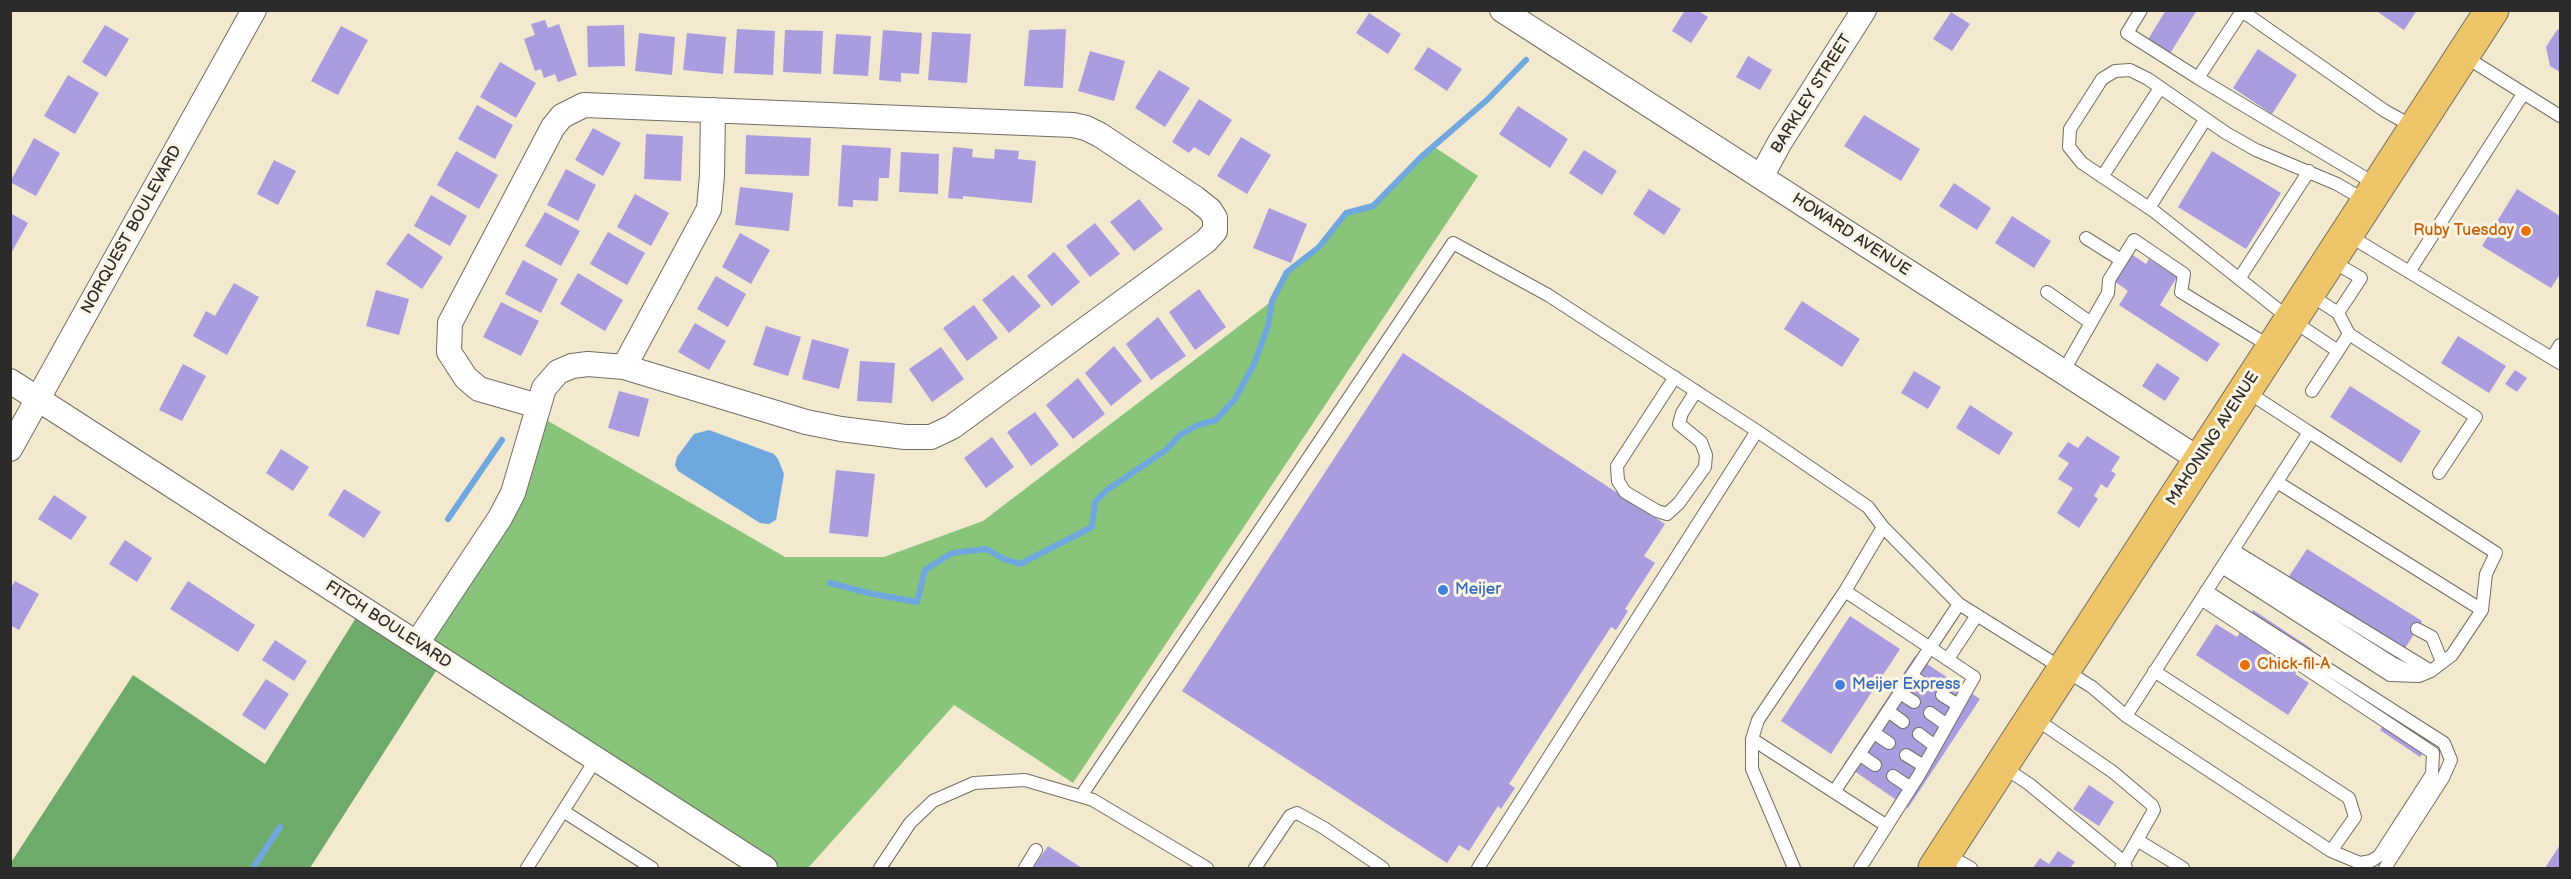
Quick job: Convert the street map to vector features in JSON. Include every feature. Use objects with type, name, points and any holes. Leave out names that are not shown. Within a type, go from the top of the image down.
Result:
[{"type":"main road","name":"MAHONING AVENUE","points":[[1950,863],[2001,766],[2492,10]]},
{"type":"street","name":"NORQUEST BOULEVARD","points":[[10,449],[254,10]]},
{"type":"street","name":"HOWARD AVENUE","points":[[1502,10],[2200,460]]},
{"type":"street","name":"BARKLEY STREET","points":[[1761,177],[1780,142],[1864,10]]},
{"type":"street","points":[[417,644],[501,518],[513,493],[544,388],[558,372],[588,364],[624,367],[806,422],[841,429],[905,436],[931,436],[952,427],[1206,242],[1215,231],[1215,218],[1210,210],[1100,135],[1073,125],[584,105],[562,116],[553,127],[450,323],[449,352],[456,366],[479,390],[538,406]]},
{"type":"street","points":[[624,367],[709,209],[713,110]]},
{"type":"street","name":"FITCH BOULEVARD","points":[[10,381],[765,868]]},
{"type":"lane","points":[[2141,10],[2127,33],[2372,193]]},
{"type":"lane","points":[[2198,78],[2242,11],[2385,111],[2415,128]]},
{"type":"lane","points":[[2463,55],[2560,116]]},
{"type":"lane","points":[[2338,313],[2299,306],[2240,279],[2149,208],[2082,163],[2069,147],[2070,129],[2102,79],[2115,70],[2130,70],[2205,120],[2256,150],[2337,184],[2372,193]]},
{"type":"lane","points":[[2102,177],[2160,88]]},
{"type":"lane","points":[[2409,272],[2523,94]]},
{"type":"lane","points":[[2149,208],[2205,120]]},
{"type":"lane","points":[[2240,279],[2309,171]]},
{"type":"lane","points":[[2086,238],[2121,260]]},
{"type":"lane","points":[[2063,372],[2108,293],[2109,280],[2134,240],[2184,274],[2181,292],[2272,348]]},
{"type":"lane","points":[[1081,796],[1453,243],[1548,294],[1868,507],[1883,527],[1959,604],[2092,687],[2126,716],[2331,851],[2350,868]]},
{"type":"lane","points":[[2338,246],[2409,272],[2556,361],[2560,345]]},
{"type":"lane","points":[[2338,246],[2361,278],[2338,313]]},
{"type":"lane","points":[[2047,292],[2091,323]]},
{"type":"lane","points":[[2299,306],[2338,351]]},
{"type":"lane","points":[[2338,313],[2349,334],[2476,417],[2439,473]]},
{"type":"lane","points":[[2312,391],[2349,334]]},
{"type":"lane","points":[[1675,377],[1617,466],[1618,481],[1625,492],[1657,511],[1667,514],[1679,503],[1706,467],[1706,455],[1701,442],[1679,424],[1682,413],[1696,391]]},
{"type":"lane","points":[[2228,558],[2390,675],[2425,674],[2452,655],[2482,610],[2486,574],[2496,553],[2245,390]]},
{"type":"lane","points":[[1478,868],[1757,431]]},
{"type":"lane","points":[[2126,716],[2309,432]]},
{"type":"lane","points":[[2277,482],[2482,610]]},
{"type":"lane","points":[[1794,868],[1752,769],[1752,739],[1758,720],[1845,591],[1883,527]]},
{"type":"lane","points":[[2228,558],[2425,674]]},
{"type":"lane","points":[[1845,591],[1974,677],[1911,788],[1860,868]]},
{"type":"lane","points":[[2204,595],[2433,753],[2432,774],[2379,856],[2371,861],[2360,862],[2331,851]]},
{"type":"lane","points":[[2204,595],[2444,743],[2451,760],[2443,778],[2385,868]]},
{"type":"lane","points":[[1834,792],[1959,604]]},
{"type":"lane","points":[[1948,660],[1977,615]]},
{"type":"lane","points":[[2417,629],[2432,637],[2442,662]]},
{"type":"lane","points":[[2154,671],[2349,798],[2355,817],[2331,851]]},
{"type":"lane","points":[[1912,676],[1925,685]]},
{"type":"lane","points":[[1900,693],[1914,702]]},
{"type":"lane","points":[[1942,695],[1958,705]]},
{"type":"lane","points":[[1888,711],[1903,722]]},
{"type":"lane","points":[[1930,713],[1947,724]]},
{"type":"lane","points":[[2001,766],[2029,784],[2124,866],[2154,810],[2152,806],[2113,772],[2033,717]]},
{"type":"lane","points":[[1874,733],[1889,743]]},
{"type":"lane","points":[[1919,734],[1935,746]]},
{"type":"lane","points":[[1752,739],[1887,826]]},
{"type":"lane","points":[[1859,754],[1875,765]]},
{"type":"lane","points":[[1906,754],[1923,766]]},
{"type":"lane","points":[[527,868],[596,759]]},
{"type":"lane","points":[[1893,776],[1911,788]]},
{"type":"lane","points":[[880,868],[910,823],[933,801],[974,783],[1025,780],[1093,800],[1207,868]]},
{"type":"lane","points":[[563,811],[652,868]]},
{"type":"lane","points":[[1255,868],[1290,816],[1297,813],[1324,828],[1383,868]]},
{"type":"lane","points":[[2137,840],[2183,868]]},
{"type":"lane","points":[[1025,868],[1036,850]]},
{"type":"green space","points":[[1433,146],[1478,176],[1073,783],[954,705],[808,868],[765,868],[417,643],[501,518],[536,414],[785,557],[884,557],[983,521],[1272,301],[1287,272],[1319,247],[1346,213],[1373,206]]},
{"type":"green space","points":[[362,608],[443,660],[310,868],[11,868],[10,864],[133,675],[265,764]]},
{"type":"water","points":[[709,430],[774,454],[778,459],[784,474],[776,520],[769,524],[760,523],[678,471],[675,465],[677,457],[694,434]]},
{"type":"building","points":[[1685,10],[1697,10],[1708,17],[1691,43],[1672,31]]},
{"type":"building","points":[[2166,10],[2197,10],[2169,55],[2147,41]]},
{"type":"building","points":[[2375,10],[2417,10],[2404,30]]},
{"type":"building","points":[[1951,12],[1970,24],[1952,51],[1933,39]]},
{"type":"building","points":[[1369,13],[1401,34],[1388,54],[1356,33]]},
{"type":"building","points":[[545,20],[548,28],[559,24],[577,75],[558,82],[555,74],[544,78],[541,69],[535,71],[524,39],[535,35],[531,24]]},
{"type":"building","points":[[105,25],[129,39],[106,77],[82,62]]},
{"type":"building","points":[[624,25],[625,66],[588,67],[587,26]]},
{"type":"building","points":[[341,26],[368,40],[338,95],[311,81]]},
{"type":"building","points":[[737,29],[775,31],[773,75],[734,73]]},
{"type":"building","points":[[1066,29],[1063,88],[1024,86],[1029,30]]},
{"type":"building","points":[[2560,29],[2560,72],[2550,66],[2546,47]]},
{"type":"building","points":[[785,30],[823,31],[821,74],[783,72]]},
{"type":"building","points":[[883,30],[922,33],[919,74],[901,73],[901,82],[879,80]]},
{"type":"building","points":[[932,32],[971,34],[967,83],[928,80]]},
{"type":"building","points":[[639,33],[675,37],[672,75],[635,71]]},
{"type":"building","points":[[687,33],[726,37],[723,74],[683,70]]},
{"type":"building","points":[[836,34],[871,36],[868,76],[833,74]]},
{"type":"building","points":[[1428,47],[1462,69],[1447,91],[1414,69]]},
{"type":"building","points":[[2258,49],[2297,75],[2272,114],[2233,88]]},
{"type":"building","points":[[1090,51],[1125,61],[1114,101],[1078,91]]},
{"type":"building","points":[[1748,56],[1772,70],[1760,90],[1736,77]]},
{"type":"building","points":[[500,62],[536,83],[516,118],[480,97]]},
{"type":"building","points":[[1159,70],[1190,88],[1165,127],[1135,108]]},
{"type":"building","points":[[68,75],[99,93],[75,134],[44,116]]},
{"type":"building","points":[[1199,99],[1232,120],[1209,156],[1194,147],[1189,153],[1172,142]]},
{"type":"building","points":[[477,105],[513,125],[495,159],[458,139]]},
{"type":"building","points":[[1518,106],[1568,139],[1550,168],[1499,134]]},
{"type":"building","points":[[1864,115],[1920,149],[1901,181],[1844,146]]},
{"type":"building","points":[[593,128],[621,143],[603,176],[575,160]]},
{"type":"building","points":[[646,134],[683,136],[681,181],[644,179]]},
{"type":"building","points":[[746,135],[811,138],[809,176],[745,174]]},
{"type":"building","points":[[1241,137],[1271,155],[1247,194],[1217,176]]},
{"type":"building","points":[[34,138],[60,153],[36,196],[10,182]]},
{"type":"building","points":[[842,145],[891,148],[889,178],[879,178],[878,201],[853,200],[853,207],[838,206]]},
{"type":"building","points":[[953,147],[973,149],[972,157],[994,159],[995,149],[1019,151],[1018,159],[1036,161],[1032,203],[963,196],[963,199],[948,198]]},
{"type":"building","points":[[1584,150],[1617,171],[1602,195],[1569,173]]},
{"type":"building","points":[[456,151],[498,175],[479,209],[437,185]]},
{"type":"building","points":[[2212,151],[2281,193],[2246,249],[2178,207]]},
{"type":"building","points":[[901,152],[939,154],[938,194],[899,192]]},
{"type":"building","points":[[274,160],[296,171],[278,205],[257,194]]},
{"type":"building","points":[[566,169],[596,185],[578,221],[547,205]]},
{"type":"building","points":[[1954,183],[1991,208],[1977,230],[1939,206]]},
{"type":"building","points":[[740,187],[793,193],[789,231],[735,225]]},
{"type":"building","points":[[1649,189],[1681,209],[1664,235],[1633,214]]},
{"type":"building","name":"Ruby Tuesday","points":[[2517,189],[2560,216],[2560,274],[2551,288],[2482,246]]},
{"type":"building","points":[[635,194],[669,213],[651,246],[617,227]]},
{"type":"building","points":[[431,195],[467,216],[450,246],[414,226]]},
{"type":"building","points":[[1139,199],[1163,229],[1134,251],[1110,222]]},
{"type":"building","points":[[1269,208],[1307,224],[1291,263],[1253,248]]},
{"type":"building","points":[[545,212],[580,231],[561,266],[525,246]]},
{"type":"building","points":[[10,213],[28,223],[10,255]]},
{"type":"building","points":[[2012,216],[2051,241],[2034,268],[1995,243]]},
{"type":"building","points":[[1095,223],[1120,254],[1090,277],[1066,246]]},
{"type":"building","points":[[608,232],[645,253],[627,285],[590,264]]},
{"type":"building","points":[[408,233],[443,257],[422,289],[386,264]]},
{"type":"building","points":[[740,233],[770,250],[751,284],[722,267]]},
{"type":"building","points":[[1054,252],[1080,282],[1052,306],[1027,276]]},
{"type":"building","points":[[2131,254],[2146,264],[2149,259],[2177,277],[2160,305],[2220,344],[2207,362],[2119,305],[2128,291],[2114,281]]},
{"type":"building","points":[[523,260],[558,279],[541,313],[505,294]]},
{"type":"building","points":[[578,273],[623,300],[605,331],[560,304]]},
{"type":"building","points":[[1013,275],[1041,306],[1009,333],[982,300]]},
{"type":"building","points":[[716,276],[746,294],[728,327],[697,309]]},
{"type":"building","points":[[234,283],[259,297],[227,355],[193,336],[206,311],[215,316]]},
{"type":"building","points":[[1199,289],[1226,327],[1195,350],[1169,312]]},
{"type":"building","points":[[376,290],[409,299],[399,335],[366,326]]},
{"type":"building","points":[[1802,301],[1860,339],[1842,367],[1784,329]]},
{"type":"building","points":[[501,302],[539,321],[521,356],[483,337]]},
{"type":"building","points":[[974,305],[998,338],[967,361],[943,328]]},
{"type":"building","points":[[1158,317],[1186,356],[1151,380],[1126,344]]},
{"type":"building","points":[[695,323],[726,341],[709,370],[678,352]]},
{"type":"building","points":[[766,326],[801,337],[788,376],[753,365]]},
{"type":"building","points":[[2458,336],[2506,366],[2489,393],[2441,363]]},
{"type":"building","points":[[812,339],[849,349],[839,389],[802,379]]},
{"type":"building","points":[[1114,346],[1142,381],[1111,406],[1085,373]]},
{"type":"building","points":[[941,347],[964,379],[932,402],[909,369]]},
{"type":"building","name":"Meijer","points":[[1403,353],[1665,524],[1644,556],[1655,563],[1625,609],[1628,611],[1616,630],[1611,627],[1509,784],[1515,788],[1501,809],[1498,806],[1469,851],[1459,845],[1447,863],[1182,691]]},
{"type":"building","points":[[860,361],[895,363],[892,403],[857,401]]},
{"type":"building","points":[[2157,363],[2180,378],[2165,401],[2142,386]]},
{"type":"building","points":[[183,364],[206,376],[182,421],[159,410]]},
{"type":"building","points":[[2515,370],[2527,378],[2517,392],[2505,384]]},
{"type":"building","points":[[1914,371],[1941,387],[1928,409],[1901,393]]},
{"type":"building","points":[[1078,378],[1105,414],[1073,439],[1046,405]]},
{"type":"building","points":[[2350,386],[2421,431],[2401,463],[2330,417]]},
{"type":"building","points":[[619,391],[649,399],[639,437],[608,428]]},
{"type":"building","points":[[1970,405],[2013,433],[1999,455],[1956,428]]},
{"type":"building","points":[[1035,412],[1059,445],[1031,466],[1007,432]]},
{"type":"building","points":[[2087,436],[2120,457],[2111,471],[2116,474],[2107,488],[2101,484],[2094,496],[2098,499],[2079,528],[2057,513],[2073,488],[2058,479],[2069,463],[2058,456],[2068,442],[2078,448]]},
{"type":"building","points":[[992,437],[1014,467],[986,488],[964,458]]},
{"type":"building","points":[[281,449],[309,467],[293,491],[266,473]]},
{"type":"building","points":[[836,470],[875,474],[868,537],[829,533]]},
{"type":"building","points":[[344,489],[381,512],[364,538],[328,515]]},
{"type":"building","points":[[54,495],[87,517],[71,540],[38,519]]},
{"type":"building","points":[[125,540],[152,558],[137,582],[109,564]]},
{"type":"building","points":[[2307,549],[2422,621],[2404,650],[2288,578]]},
{"type":"building","points":[[15,581],[39,594],[19,630],[10,625],[10,589]]},
{"type":"building","points":[[188,581],[255,625],[238,652],[170,609]]},
{"type":"building","name":"Chick-fil-A","points":[[2253,610],[2312,649],[2295,674],[2309,683],[2288,715],[2196,655],[2216,624],[2237,637]]},
{"type":"building","name":"Meijer Express","points":[[1850,616],[1900,649],[1831,754],[1781,721]]},
{"type":"building","points":[[275,640],[307,661],[294,681],[262,660]]},
{"type":"building","points":[[1915,656],[1980,699],[1908,808],[1844,764]]},
{"type":"building","points":[[266,679],[289,694],[265,730],[242,715]]},
{"type":"building","points":[[2395,708],[2435,735],[2420,757],[2380,730]]},
{"type":"building","points":[[2089,785],[2114,802],[2099,826],[2073,809]]},
{"type":"building","points":[[2560,845],[2560,868],[2545,868]]},
{"type":"building","points":[[1048,846],[1082,868],[1033,868]]},
{"type":"building","points":[[2058,851],[2075,862],[2070,868],[2033,868],[2040,858],[2049,864]]},
{"type":"waterway","points":[[830,583],[917,602],[925,570],[952,553],[986,549],[1004,559],[1020,564],[1092,527],[1095,502],[1107,490],[1166,450],[1180,435],[1198,425],[1216,420],[1235,399],[1254,364],[1268,326],[1272,301],[1287,272],[1319,247],[1346,213],[1373,206],[1421,157],[1487,100],[1526,60]]},
{"type":"waterway","points":[[448,519],[502,440]]},
{"type":"waterway","points":[[253,868],[280,827]]},
{"type":"place","name":"Ruby Tuesday","points":[[2526,231]]},
{"type":"place","name":"Meijer","points":[[1443,590]]},
{"type":"place","name":"Chick-fil-A","points":[[2245,665]]},
{"type":"place","name":"Meijer Express","points":[[1840,685]]}]
